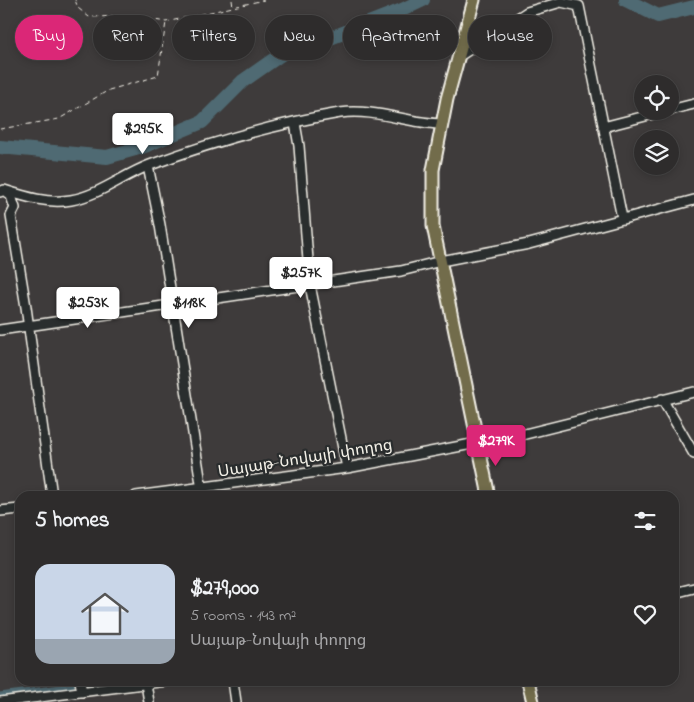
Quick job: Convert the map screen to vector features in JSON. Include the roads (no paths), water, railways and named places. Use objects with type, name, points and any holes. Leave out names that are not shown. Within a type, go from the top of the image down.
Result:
[{"type":"main road","points":[[458,57],[474,0]]},
{"type":"main road","points":[[457,60],[441,124],[432,170],[433,226],[488,491]]},
{"type":"main road","points":[[529,686],[533,702]]},
{"type":"street","points":[[458,57],[527,12],[561,2],[577,5],[580,8],[622,218]]},
{"type":"street","points":[[679,108],[694,104]]},
{"type":"street","points":[[2,191],[38,200],[70,200],[99,191],[148,166],[263,129],[341,113],[366,112],[426,124],[441,124]]},
{"type":"street","points":[[603,127],[634,119]]},
{"type":"street","points":[[295,123],[299,146],[310,285],[347,468]]},
{"type":"street","points":[[148,166],[173,304],[203,491]]},
{"type":"street","points":[[2,191],[11,196],[15,208],[12,216],[51,491]]},
{"type":"street","points":[[0,330],[400,272],[441,261],[529,244],[694,200]]},
{"type":"street","name":"Սայաթ-Նովայի փողոց","points":[[209,491],[347,468],[477,443],[493,442],[694,392]]},
{"type":"street","points":[[662,400],[694,454]]},
{"type":"street","points":[[0,512],[15,510]]},
{"type":"street","points":[[679,592],[694,588]]},
{"type":"street","points":[[81,686],[82,692]]},
{"type":"street","points":[[0,702],[130,686]]},
{"type":"street","points":[[146,686],[149,702]]},
{"type":"street","points":[[234,686],[236,702]]},
{"type":"waterway","points":[[0,147],[107,157],[142,147],[202,122],[243,81],[293,46],[320,42],[423,0]]},
{"type":"waterway","points":[[626,0],[658,16],[694,7]]},
{"type":"waterway","points":[[0,697],[77,687]]}]
